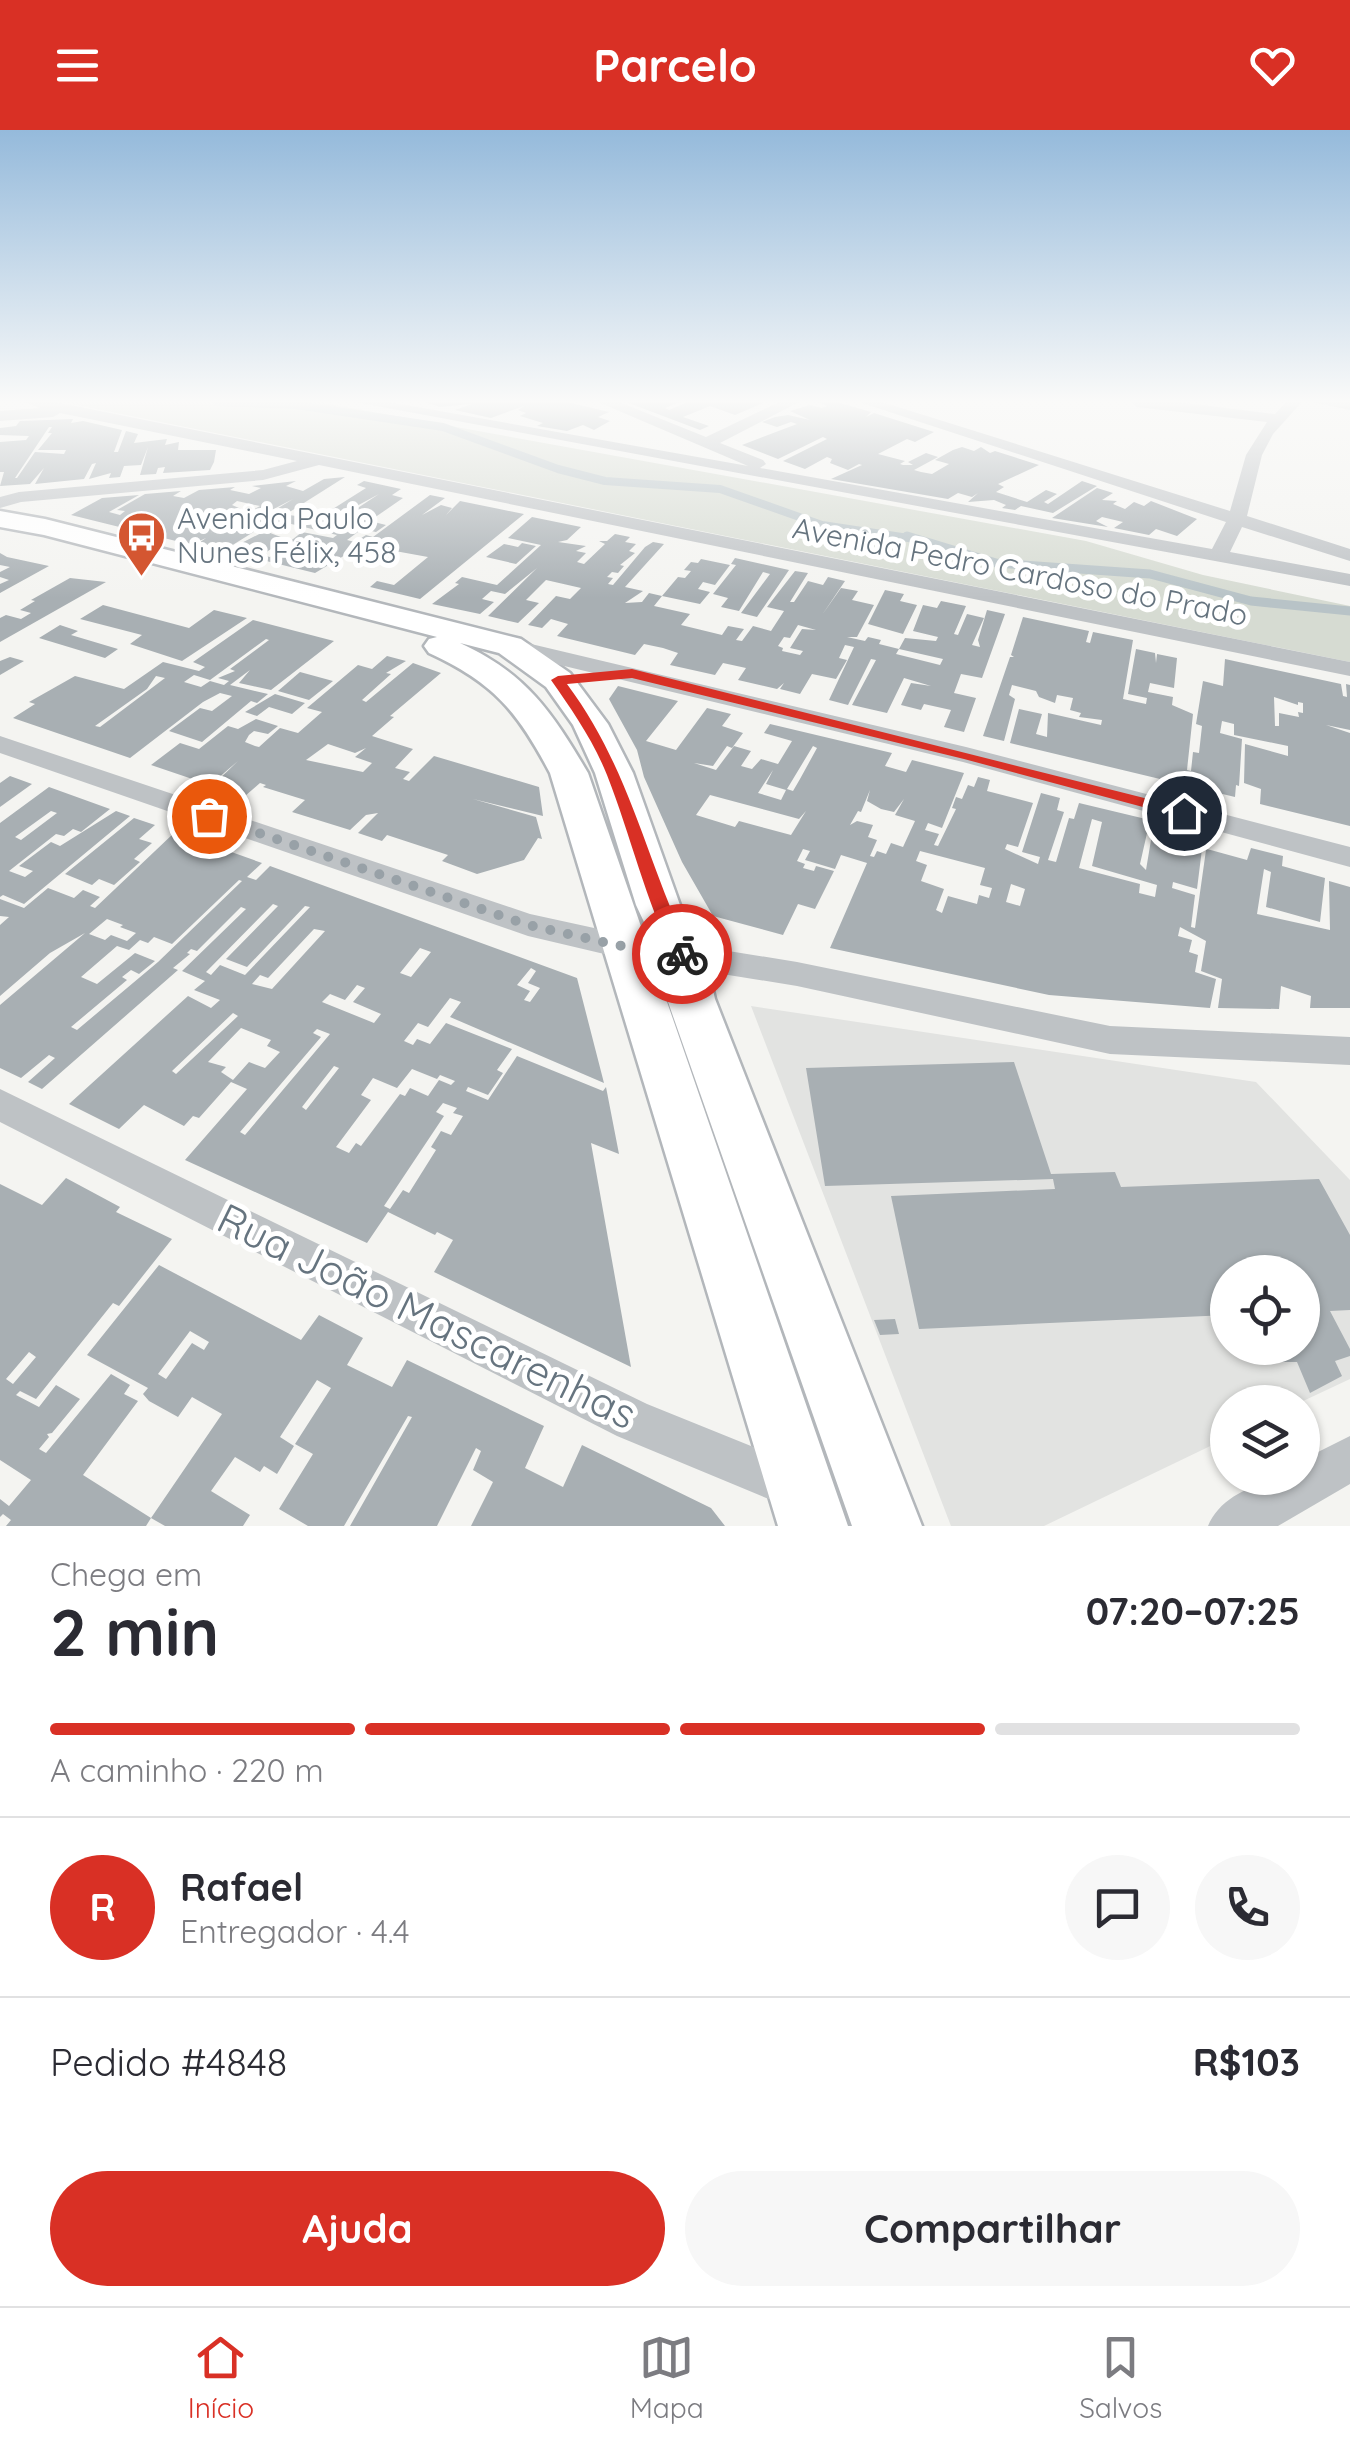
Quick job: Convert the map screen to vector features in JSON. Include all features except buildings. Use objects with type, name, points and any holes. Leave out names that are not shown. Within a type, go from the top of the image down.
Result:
[{"type":"main road","points":[[3,513],[449,639],[510,646],[558,680],[590,724],[614,774],[658,905],[682,954],[691,999],[886,1526]]},
{"type":"main road","points":[[449,639],[531,704],[569,773],[813,1526]]},
{"type":"street","points":[[3,513],[55,494],[263,476],[293,467]]},
{"type":"street","name":"Avenida Pedro Cardoso do Prado","points":[[345,467],[1350,669]]},
{"type":"street","points":[[720,467],[1350,580]]},
{"type":"street","points":[[764,467],[792,480]]},
{"type":"street","points":[[1073,467],[1350,555]]},
{"type":"street","points":[[1217,558],[1237,519],[1251,467]]},
{"type":"street","points":[[3,513],[55,494]]},
{"type":"street","points":[[510,646],[966,755],[1350,857]]},
{"type":"street","points":[[558,680],[632,674]]},
{"type":"street","points":[[0,744],[528,925],[624,946],[797,974],[1110,1040],[1350,1051]]},
{"type":"street","name":"Rua João Mascarenhas","points":[[0,1105],[633,1420],[783,1482],[862,1456]]},
{"type":"street","points":[[1232,1526],[1350,1459]]},
{"type":"shaded area","points":[[385,467],[678,467],[1086,541],[1203,575],[1350,606],[1350,662]]},
{"type":"shaded area","points":[[751,1006],[1256,1082],[1350,1180],[1350,1379],[1320,1393],[1320,1385],[1210,1385],[1210,1446],[1044,1526],[951,1526]]},
{"type":"waterway","points":[[553,467],[605,481],[720,489],[822,525],[915,539]]},
{"type":"waterway","points":[[907,536],[996,563],[1150,574],[1251,601],[1350,611]]},
{"type":"way so far","points":[[209,816],[528,925],[588,940],[682,954]]},
{"type":"place","name":"Avenida Paulo Nunes Félix, 458","points":[[142,578]]},
{"type":"route","points":[[682,954],[658,905],[614,774],[590,724],[558,680],[632,674],[966,755],[1184,813]]}]
